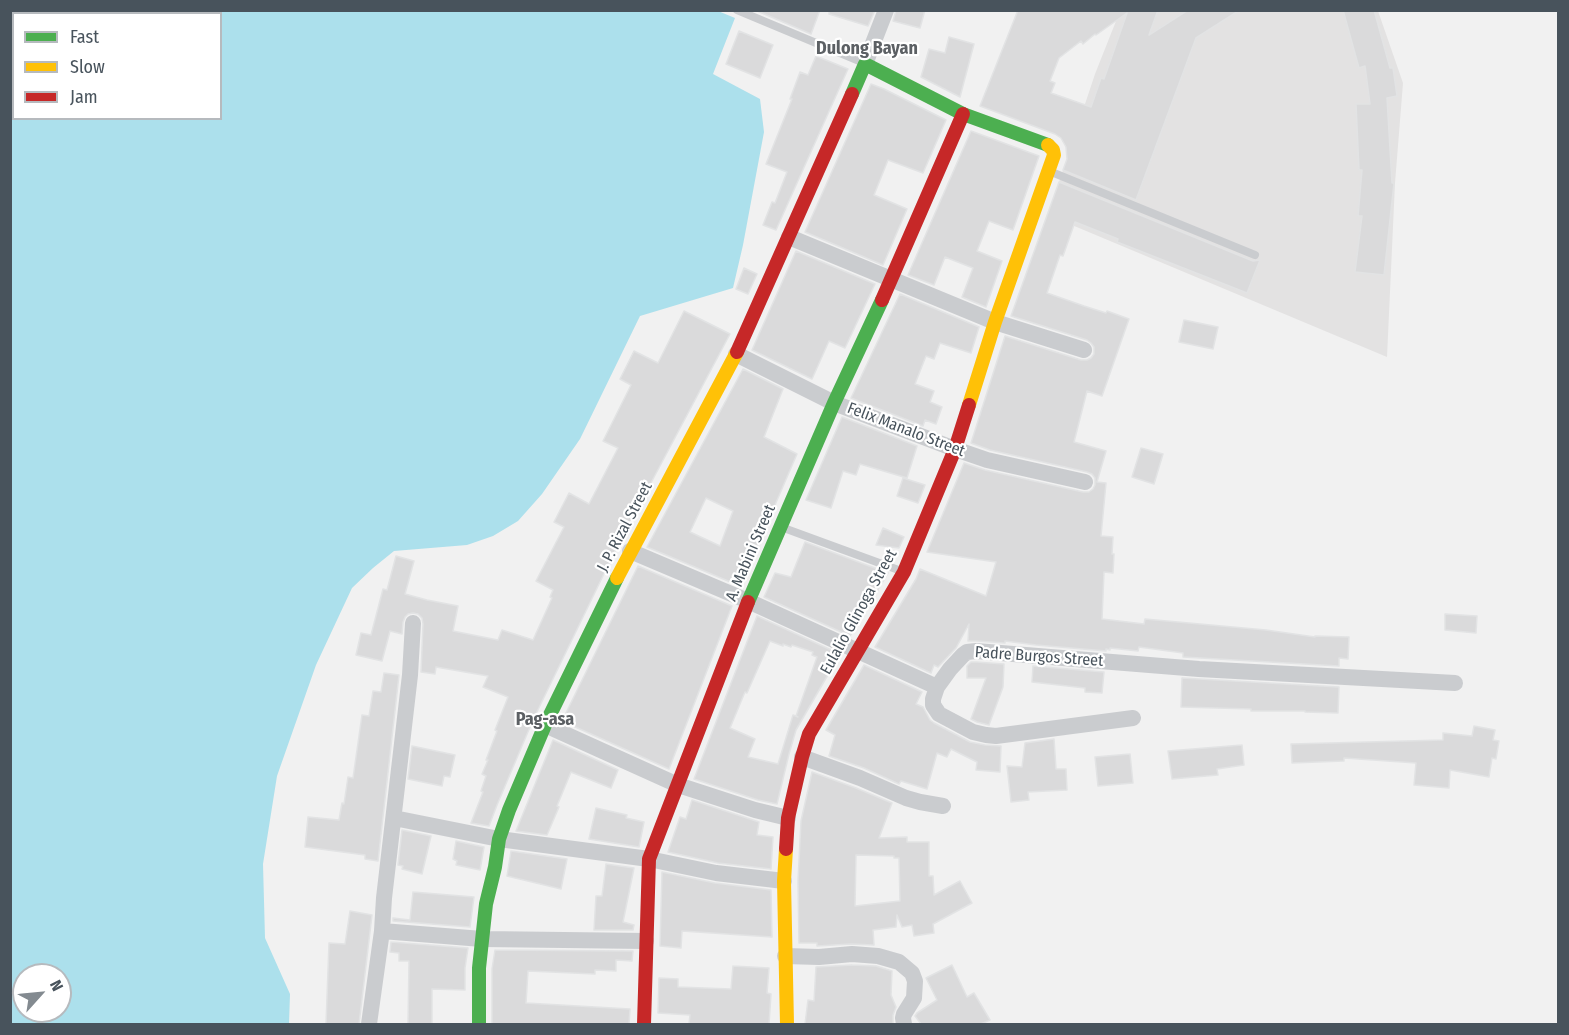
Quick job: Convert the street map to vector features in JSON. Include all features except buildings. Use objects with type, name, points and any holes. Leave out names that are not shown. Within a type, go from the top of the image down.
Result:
[{"type":"street","points":[[886,10],[865,63],[963,114],[1050,146],[1054,152],[1051,165]]},
{"type":"street","name":"J. P. Rizal Street","points":[[479,1024],[479,968],[486,904],[499,839],[509,810],[545,725],[630,551],[736,354],[865,63]]},
{"type":"street","name":"A. Mabini Street","points":[[644,1024],[649,859],[748,601],[963,114]]},
{"type":"street","name":"Eulalio Glinoga Street","points":[[787,1024],[784,881],[788,818],[809,734],[904,572],[954,449],[995,322],[1051,165]]},
{"type":"street","points":[[789,237],[995,322],[1084,350]]},
{"type":"street","name":"Felix Manalo Street","points":[[736,354],[834,403],[954,449],[987,460],[1085,482]]},
{"type":"street","points":[[630,551],[748,601],[936,687],[933,705],[939,714],[973,732],[996,736],[1133,718]]},
{"type":"street","points":[[369,1024],[382,931],[410,675],[413,623]]},
{"type":"street","name":"Padre Burgos Street","points":[[936,687],[963,655],[976,651],[1199,669],[1455,683]]},
{"type":"street","points":[[545,725],[678,785],[755,810],[788,818]]},
{"type":"street","points":[[802,757],[906,798],[943,806]]},
{"type":"street","points":[[394,818],[499,839],[649,859],[716,873],[784,881]]},
{"type":"street","points":[[382,931],[482,939],[646,941]]},
{"type":"street","points":[[784,956],[819,957],[852,954],[879,956],[899,962],[912,973],[915,981],[914,998],[904,1014],[904,1024]]},
{"type":"lane","points":[[737,10],[865,63]]},
{"type":"lane","points":[[1051,165],[1256,255]]},
{"type":"lane","points":[[781,526],[904,572]]},
{"type":"shaded area","points":[[1120,11],[1378,11],[1403,83],[1395,183],[1387,357],[1048,215],[1095,74]]},
{"type":"water","points":[[10,11],[718,11],[735,18],[713,74],[760,99],[764,132],[733,288],[640,316],[580,439],[542,494],[518,521],[493,536],[467,545],[394,551],[352,588],[316,665],[277,776],[263,864],[265,938],[290,994],[289,1024],[11,1024]]},
{"type":"traffic: fast","points":[[852,94],[865,64],[963,114],[1048,145]]},
{"type":"traffic: fast","points":[[748,602],[834,403],[882,300]]},
{"type":"traffic: fast","points":[[479,1024],[479,968],[486,904],[499,839],[545,725],[617,578]]},
{"type":"traffic: slow","points":[[969,405],[995,322],[1054,155],[1048,145]]},
{"type":"traffic: slow","points":[[617,578],[737,352]]},
{"type":"traffic: slow","points":[[786,849],[784,881],[787,1024]]},
{"type":"traffic: jam","points":[[737,352],[852,94]]},
{"type":"traffic: jam","points":[[882,300],[963,114]]},
{"type":"traffic: jam","points":[[786,849],[788,818],[809,734],[904,572],[955,449],[969,405]]},
{"type":"traffic: jam","points":[[644,1024],[649,859],[748,602]]},
{"type":"district","name":"Dulong Bayan","points":[[867,49]]},
{"type":"district","name":"Pag-asa","points":[[545,720]]}]
